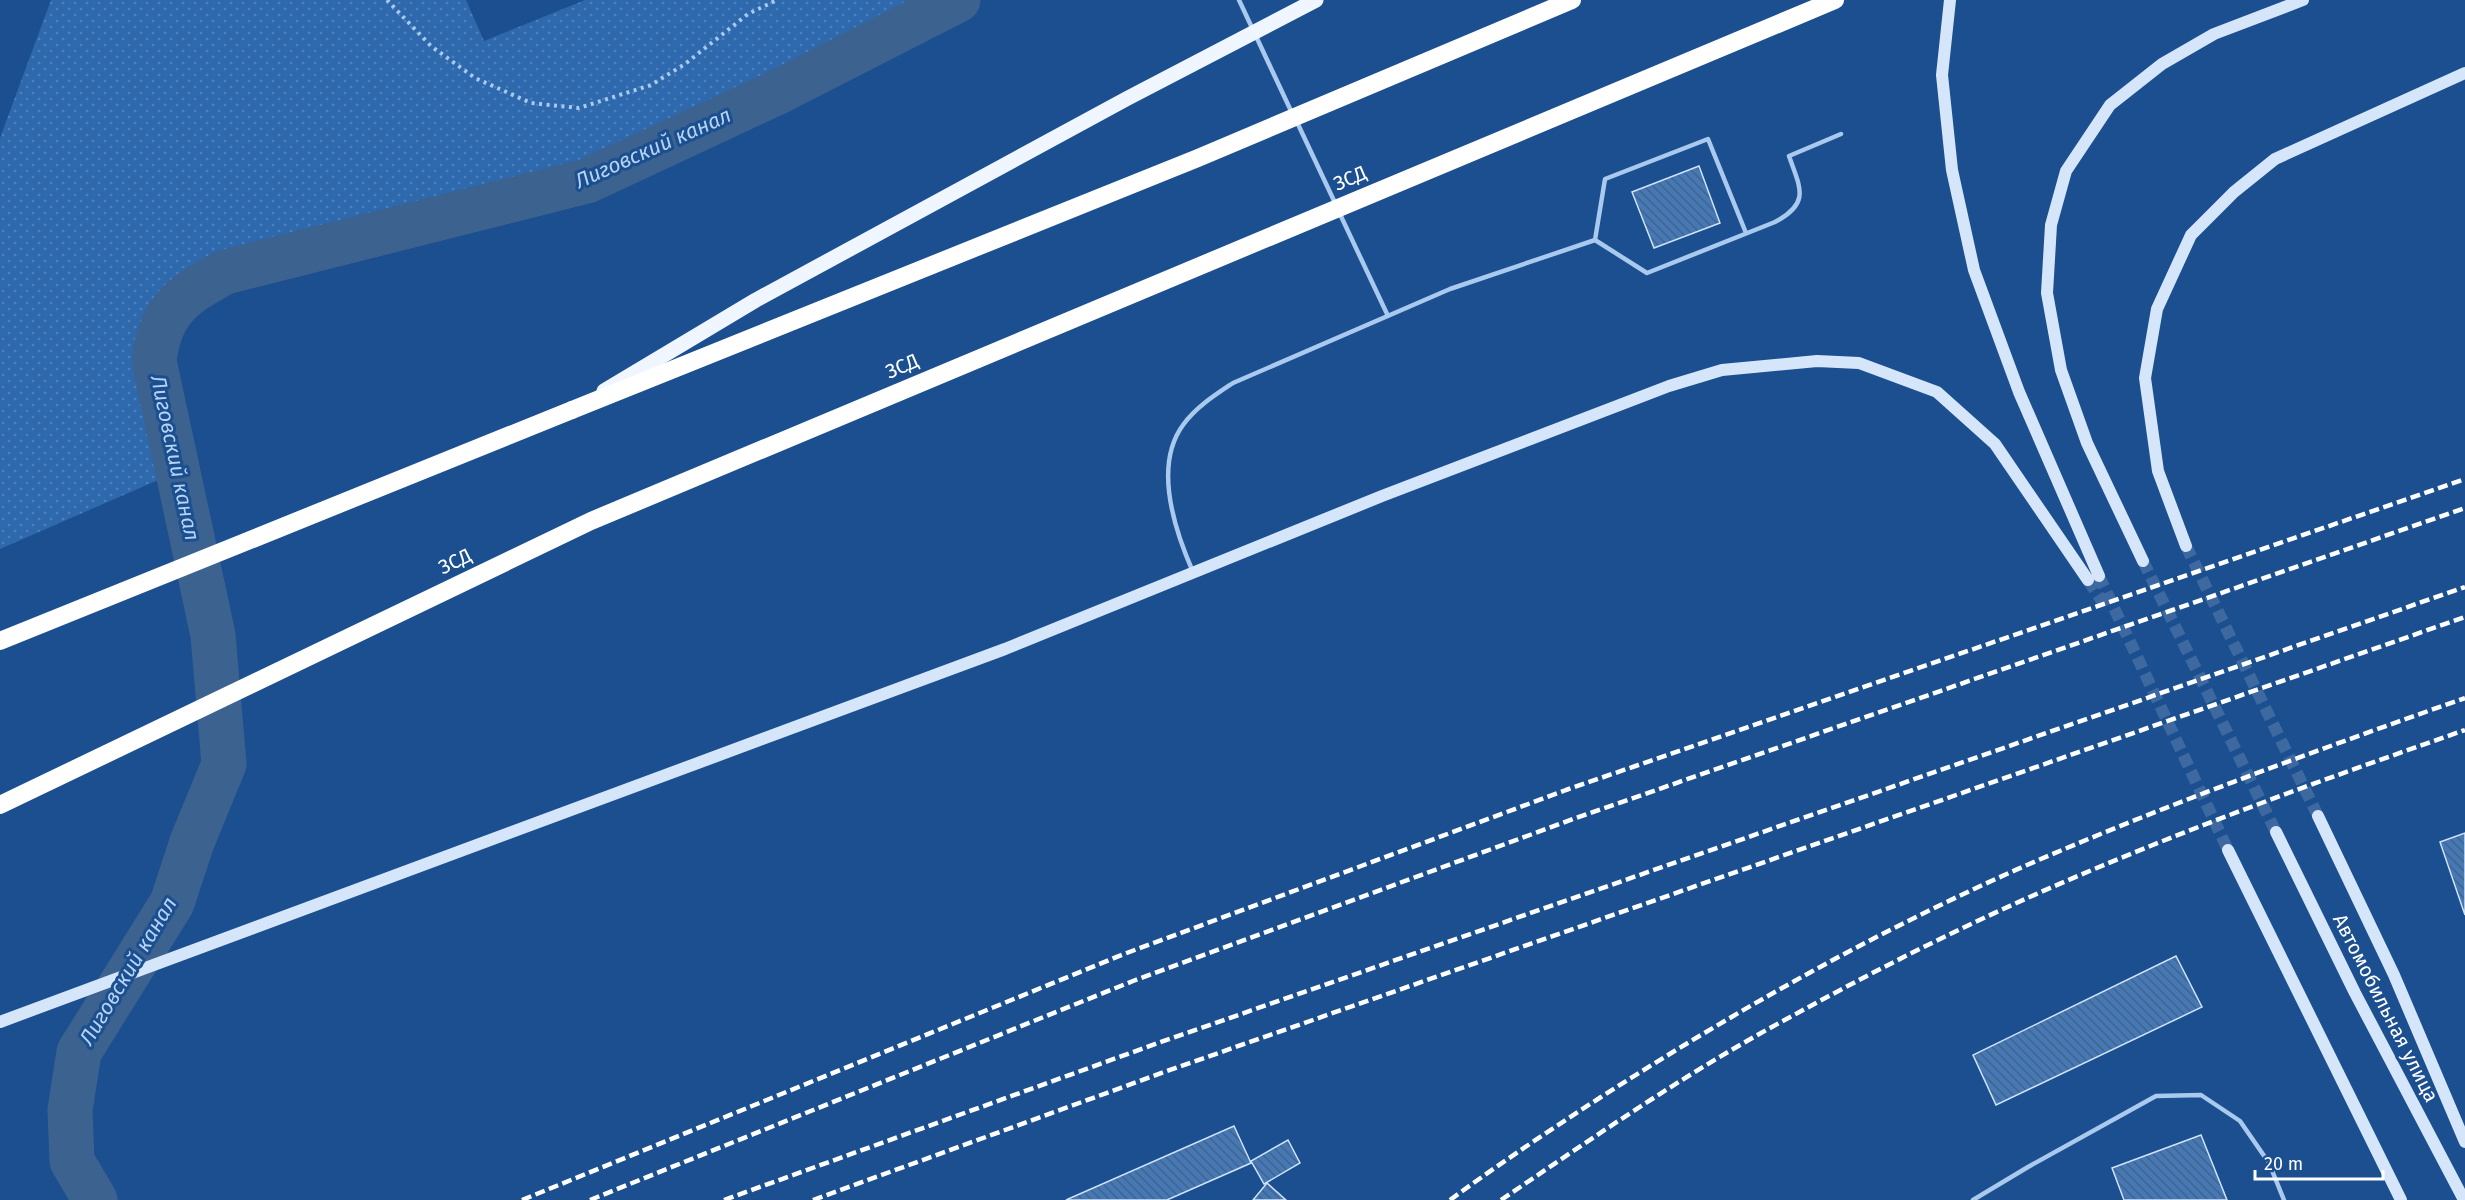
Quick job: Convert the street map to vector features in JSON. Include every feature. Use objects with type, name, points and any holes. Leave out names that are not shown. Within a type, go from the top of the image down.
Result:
[{"type":"highway","points":[[0,641],[1198,158],[1572,0]]},
{"type":"highway","name":"ЗСД","points":[[0,806],[591,521],[1835,0]]},
{"type":"main road","points":[[572,410],[756,300],[1128,98],[1316,0]]},
{"type":"main road","points":[[0,1022],[1005,649],[1382,496],[1669,386],[1722,370],[1817,361],[1859,363],[1937,392],[1995,444],[2094,578],[2019,392],[1974,270],[1952,170],[1942,75],[1950,0]]},
{"type":"main road","points":[[2143,561],[2087,443],[2061,370],[2048,293],[2051,225],[2066,171],[2110,105],[2162,64],[2214,34],[2303,0]]},
{"type":"main road","points":[[2186,546],[2158,471],[2145,378],[2157,309],[2191,235],[2235,192],[2276,159],[2465,73]]},
{"type":"main road","points":[[2318,816],[2394,975],[2465,1142]]},
{"type":"main road","name":"Автомобильная улица","points":[[2276,832],[2355,993],[2464,1200]]},
{"type":"main road","points":[[2228,850],[2401,1200]]},
{"type":"lane","points":[[1239,0],[1388,316]]},
{"type":"lane","points":[[1595,240],[1647,273],[1746,233],[1790,214],[1799,203],[1802,192],[1790,156],[1841,134]]},
{"type":"lane","points":[[1595,240],[1605,179],[1708,139],[1746,233]]},
{"type":"lane","points":[[1194,572],[1174,521],[1168,486],[1170,454],[1182,426],[1206,401],[1233,383],[1450,289],[1595,240]]},
{"type":"lane","points":[[1973,1200],[2156,1096],[2201,1095],[2240,1121],[2269,1162],[2284,1200]]},
{"type":"path","points":[[387,0],[431,46],[475,78],[531,103],[579,108],[651,86],[685,64],[748,14],[777,0]]},
{"type":"shaded area","points":[[51,0],[466,0],[484,41],[585,0],[928,0],[583,171],[376,220],[211,265],[184,284],[160,308],[146,333],[142,370],[155,418],[165,477],[0,549],[0,138]]},
{"type":"building","points":[[1699,166],[1720,223],[1654,248],[1632,192]]},
{"type":"building","points":[[2465,833],[2465,915],[2440,842]]},
{"type":"building","points":[[2176,956],[2202,1007],[1996,1105],[1973,1055]]},
{"type":"building","points":[[1234,1126],[1251,1163],[1167,1200],[1066,1200]]},
{"type":"building","points":[[2201,1135],[2227,1200],[2124,1200],[2112,1168]]},
{"type":"building","points":[[1288,1140],[1300,1163],[1264,1184],[1251,1161]]},
{"type":"building","points":[[1267,1183],[1286,1200],[1253,1200]]},
{"type":"waterway","name":"Лиговский канал","points":[[95,1200],[72,1161],[70,1110],[79,1052],[172,903],[192,842],[224,764],[213,635],[154,361],[157,343],[168,316],[197,288],[225,272],[587,181],[780,91],[958,0]]},
{"type":"tunnel","points":[[2186,546],[2318,816]]},
{"type":"tunnel","points":[[2143,561],[2276,832]]},
{"type":"tunnel","points":[[2099,576],[2228,850]]},
{"type":"tunnel","points":[[2088,580],[2108,610]]},
{"type":"railway","points":[[522,1200],[1124,954],[1566,790],[2465,479]]},
{"type":"railway","points":[[590,1200],[1133,981],[1576,818],[2465,508]]},
{"type":"railway","points":[[724,1200],[1158,1043],[2465,587]]},
{"type":"railway","points":[[813,1200],[1167,1071],[2465,617]]},
{"type":"railway","points":[[1450,1200],[1563,1122],[1704,1033],[1917,916],[2027,865],[2135,820],[2300,757],[2465,698]]},
{"type":"railway","points":[[1501,1200],[1645,1103],[1756,1036],[1947,936],[2041,892],[2145,848],[2304,787],[2465,730]]}]
